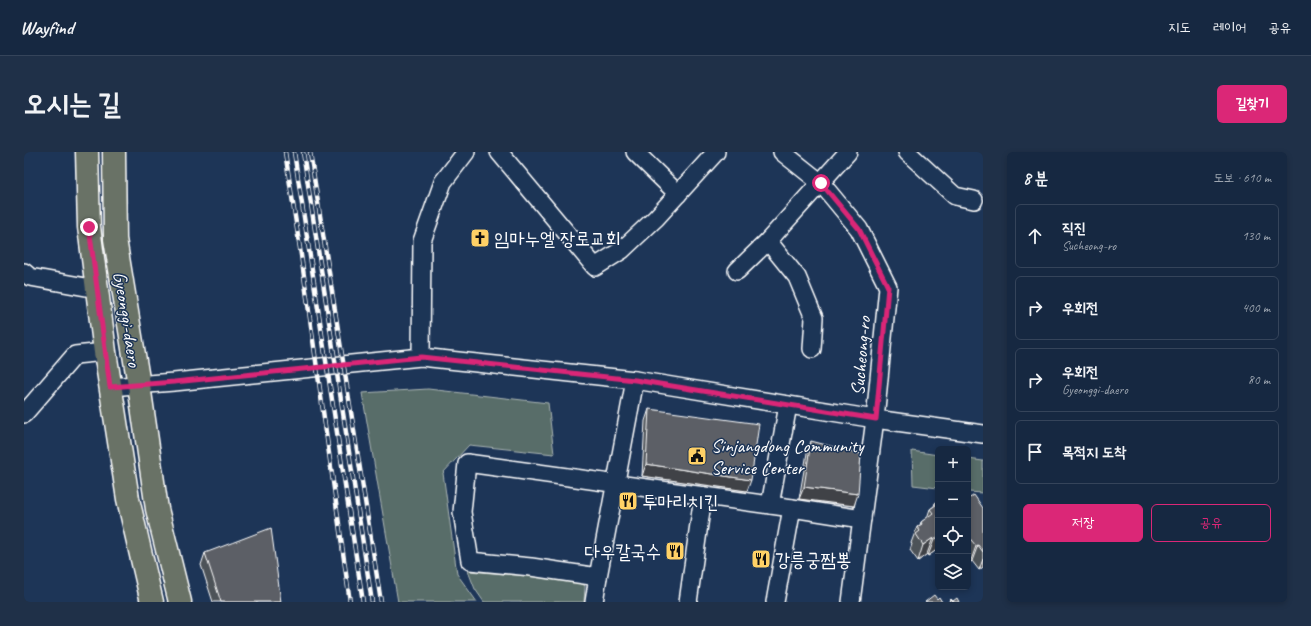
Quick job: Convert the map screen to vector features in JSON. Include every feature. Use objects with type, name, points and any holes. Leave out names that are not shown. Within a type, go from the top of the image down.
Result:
[{"type":"main road","name":"Gyeonggi-daero","points":[[87,152],[89,227],[110,387],[128,499],[152,602]]},
{"type":"main road","name":"Gyeonggi-daero","points":[[114,152],[115,239],[139,385],[157,509],[180,602]]},
{"type":"street","points":[[421,357],[422,241],[443,182],[466,152]]},
{"type":"street","points":[[499,152],[595,267],[622,250],[656,218],[716,152]]},
{"type":"street","points":[[635,152],[678,194]]},
{"type":"street","name":"Sucheong-ro","points":[[782,152],[821,183],[859,229],[888,287],[876,419],[851,602]]},
{"type":"street","points":[[737,271],[768,241],[848,152]]},
{"type":"street","points":[[907,152],[955,196],[974,200]]},
{"type":"street","points":[[768,241],[797,277],[806,298],[814,318],[812,349]]},
{"type":"street","points":[[24,272],[30,277],[97,289]]},
{"type":"street","points":[[24,414],[75,356],[105,352]]},
{"type":"street","points":[[110,387],[421,357],[635,380],[876,419],[983,434]]},
{"type":"street","points":[[594,602],[635,380]]},
{"type":"street","points":[[770,505],[788,405]]},
{"type":"street","points":[[598,577],[531,567],[470,561],[462,512],[467,463],[862,519]]},
{"type":"street","points":[[688,602],[703,496]]},
{"type":"street","points":[[775,602],[792,508]]},
{"type":"green space","points":[[428,389],[548,403],[554,454],[469,445],[443,473],[457,574],[477,602],[398,602],[362,393]]},
{"type":"green space","points":[[912,451],[935,455],[935,488],[913,485]]},
{"type":"green space","points":[[971,459],[983,461],[983,493],[971,492]]},
{"type":"green space","points":[[468,571],[577,580],[585,586],[584,602],[484,602],[475,589]]},
{"type":"building","name":"Sinjangdong Community Service Center","points":[[649,409],[759,424],[751,480],[646,464]]},
{"type":"building","points":[[811,441],[861,454],[858,494],[804,487]]},
{"type":"building","points":[[974,495],[983,508],[983,552],[978,545],[976,546],[971,540],[971,497]]},
{"type":"building","points":[[935,506],[935,539],[933,538],[923,545],[916,534],[920,531],[917,527],[933,513],[930,509]]},
{"type":"building","points":[[271,528],[281,602],[221,602],[205,553]]},
{"type":"building","points":[[934,595],[937,599],[939,597],[942,602],[925,602]]},
{"type":"building","points":[[957,598],[959,602],[948,602],[951,599],[953,601]]},
{"type":"railway","points":[[285,152],[350,602]]},
{"type":"railway","points":[[294,152],[363,602]]},
{"type":"railway","points":[[303,152],[372,602]]},
{"type":"railway","points":[[310,152],[381,602]]},
{"type":"place","name":"임마누엘 장로교회","points":[[480,238]]},
{"type":"place","name":"Sinjangdong Community Service Center","points":[[697,456]]},
{"type":"place","name":"투마리치킨","points":[[628,501]]},
{"type":"place","name":"다우칼국수","points":[[675,551]]},
{"type":"place","name":"강릉궁짬뽕","points":[[761,559]]},
{"type":"route","points":[[89,227],[110,387],[421,357],[635,380],[876,419],[888,287],[859,229],[821,183]]}]
